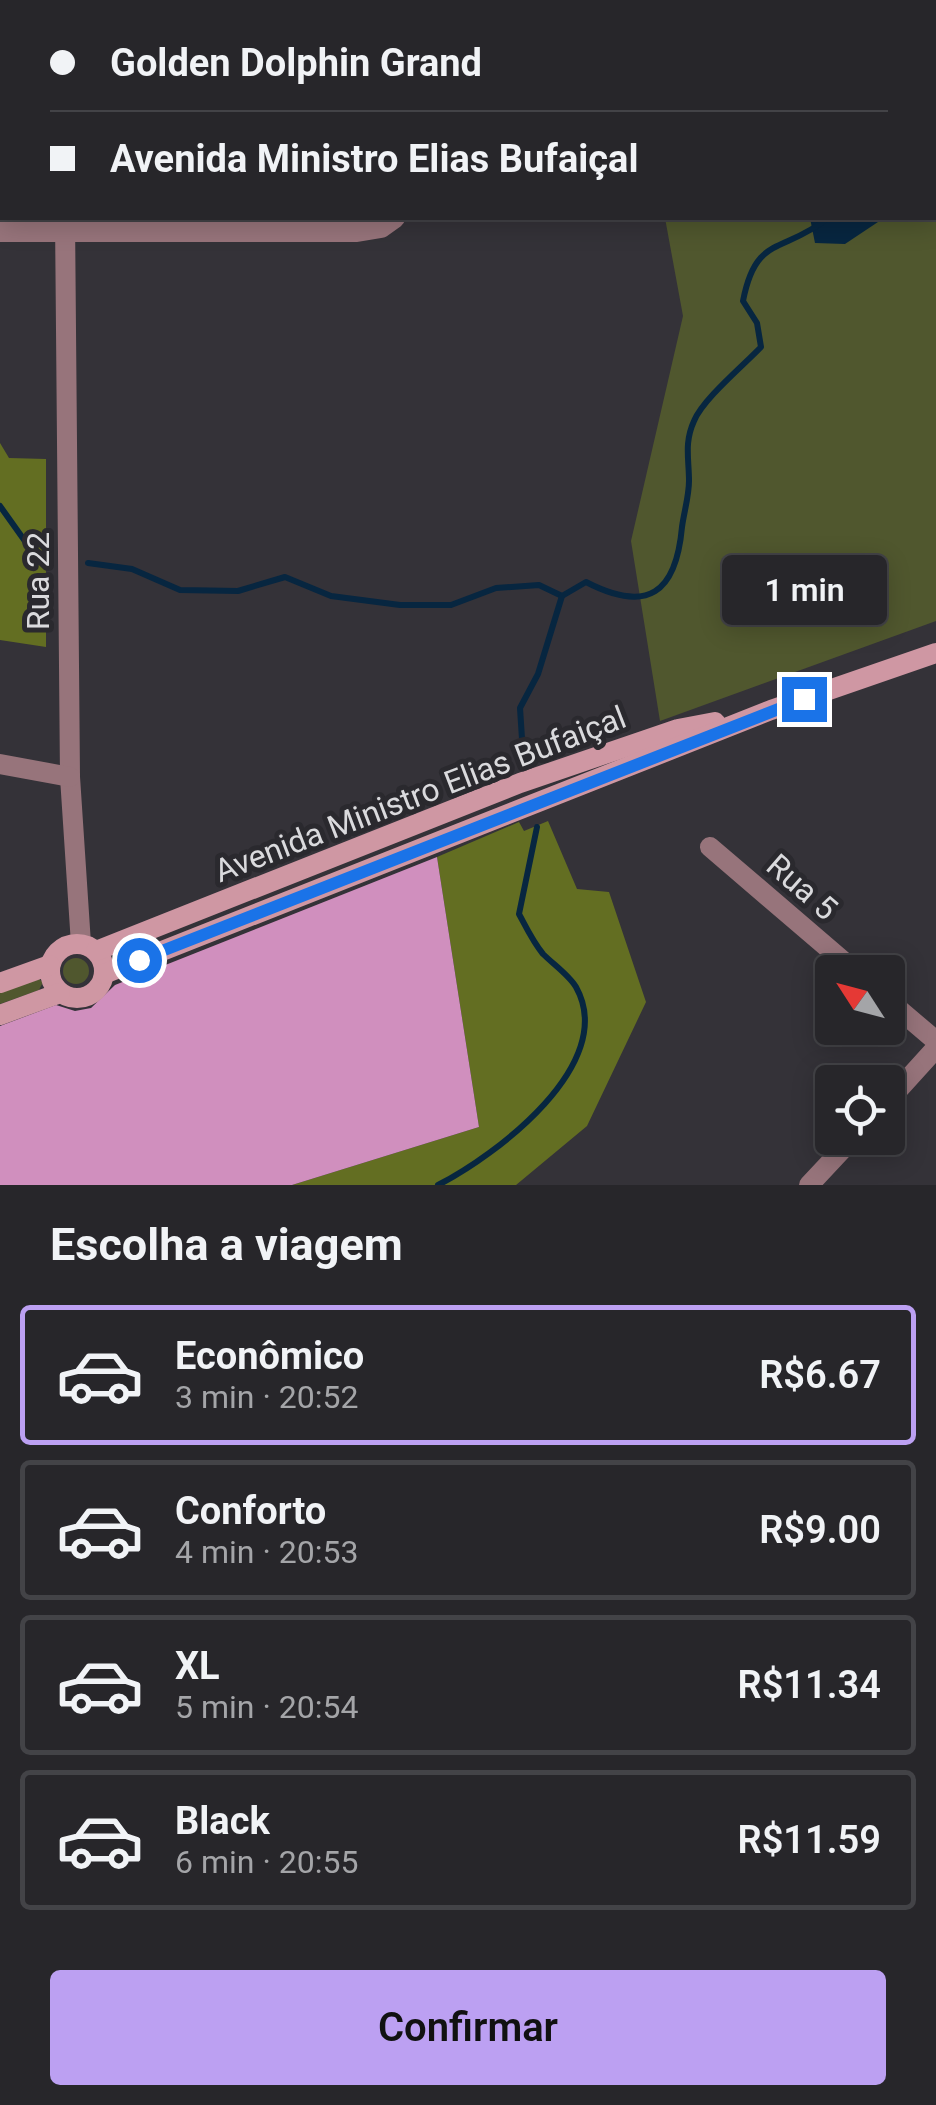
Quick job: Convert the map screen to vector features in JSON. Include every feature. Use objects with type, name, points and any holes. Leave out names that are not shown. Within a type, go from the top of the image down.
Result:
[{"type":"main road","name":"Avenida Ministro Elias Bufaiçal","points":[[104,974],[771,710],[936,654]]},
{"type":"main road","name":"Avenida Ministro Elias Bufaiçal","points":[[88,948],[520,783],[678,729],[771,710]]},
{"type":"main road","points":[[88,948],[104,974],[92,994],[76,999],[60,993],[51,981],[50,965],[58,952],[88,948]]},
{"type":"main road","points":[[0,983],[50,965]]},
{"type":"main road","points":[[0,1015],[60,993]]},
{"type":"street","points":[[0,232],[66,224],[357,232],[381,228],[392,220]]},
{"type":"street","name":"Rua 22","points":[[66,224],[70,777],[88,948]]},
{"type":"street","points":[[0,764],[70,777]]},
{"type":"street","name":"Rua 5","points":[[710,847],[836,955]]},
{"type":"street","points":[[905,1016],[936,1045],[905,1081]]},
{"type":"street","points":[[809,1185],[837,1155]]},
{"type":"green space","points":[[665,220],[936,220],[936,621],[660,721],[631,541],[683,316]]},
{"type":"green space","points":[[0,443],[9,458],[46,459],[46,647],[0,640]]},
{"type":"green space","points":[[548,821],[577,889],[609,892],[646,1002],[587,1126],[516,1185],[292,1185],[479,1127],[437,857],[519,822],[524,831]]},
{"type":"green space","points":[[76,958],[85,962],[89,971],[85,980],[76,984],[67,980],[63,971],[67,962]]},
{"type":"green space","points":[[39,979],[43,982],[39,990],[0,1004],[0,992]]},
{"type":"water","points":[[810,220],[881,220],[845,244],[815,243]]},
{"type":"building","points":[[437,857],[479,1127],[292,1185],[0,1185],[0,1026],[56,1005],[75,1011],[91,1008],[115,985]]},
{"type":"waterway","points":[[523,754],[520,708],[538,674],[562,596],[586,582],[608,592],[642,596],[665,582],[679,550],[689,487],[688,444],[694,421],[714,393],[761,347],[757,323],[743,301],[755,265],[774,248],[825,220]]},
{"type":"waterway","points":[[0,506],[32,551]]},
{"type":"waterway","points":[[88,563],[132,569],[180,590],[238,591],[285,577],[331,596],[400,605],[451,605],[496,588],[539,585],[562,596]]},
{"type":"waterway","points":[[438,1185],[490,1153],[518,1130],[566,1076],[581,1046],[585,1016],[576,987],[543,954],[519,914],[537,827]]},
{"type":"route","points":[[139,960],[804,699]]}]
